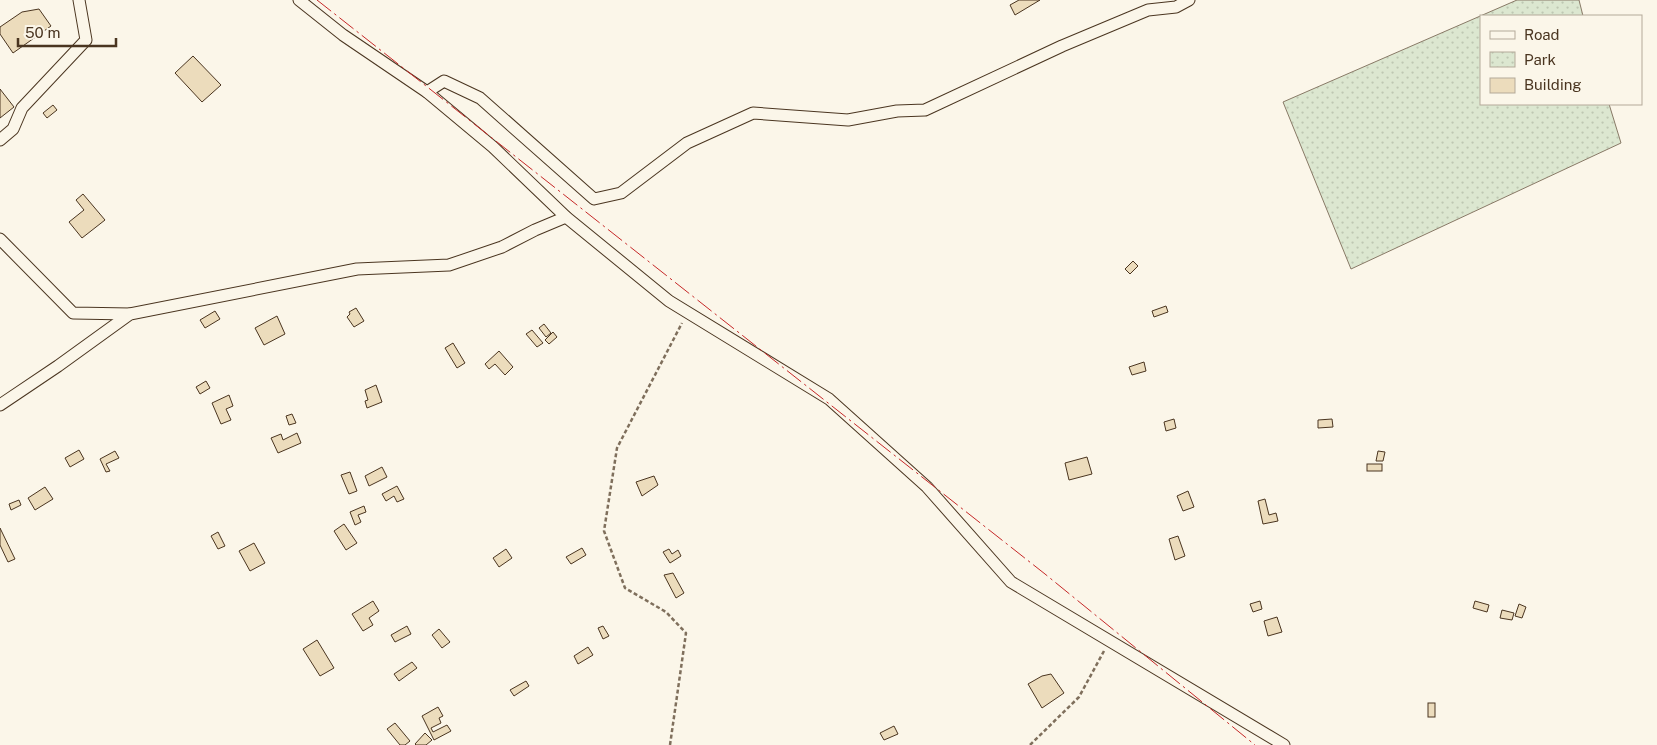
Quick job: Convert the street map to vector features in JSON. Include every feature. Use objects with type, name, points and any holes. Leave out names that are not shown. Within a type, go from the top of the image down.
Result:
[{"type":"street","points":[[0,140],[12,129],[22,108],[86,40],[79,0]]},
{"type":"street","points":[[299,0],[343,35],[427,92],[494,147],[566,217],[669,301],[829,399],[927,487],[1011,582],[1284,745]]},
{"type":"street","points":[[427,92],[444,81],[480,98],[594,199],[621,193],[687,143],[753,113],[848,120],[897,111],[925,110],[1062,46],[1148,10],[1176,7],[1189,0]]},
{"type":"street","points":[[0,239],[73,313],[130,314],[357,269],[449,265],[502,247],[566,217]]},
{"type":"street","points":[[0,405],[130,314]]},
{"type":"path","points":[[670,745],[686,633],[666,612],[625,588],[604,530],[617,448],[687,313]]},
{"type":"path","points":[[1030,745],[1078,697],[1110,641]]},
{"type":"green space","points":[[1517,0],[1579,0],[1583,15],[1483,15]]},
{"type":"green space","points":[[1480,16],[1480,105],[1609,105],[1621,143],[1351,269],[1283,102]]},
{"type":"building","points":[[1019,0],[1040,0],[1015,15],[1010,5]]},
{"type":"building","points":[[39,9],[51,26],[13,53],[0,34],[0,27],[22,12]]},
{"type":"building","points":[[193,56],[221,85],[202,102],[175,73]]},
{"type":"building","points":[[0,89],[14,107],[0,118]]},
{"type":"building","points":[[53,105],[57,110],[47,118],[43,113]]},
{"type":"building","points":[[83,194],[105,220],[82,238],[69,222],[84,210],[76,200]]},
{"type":"building","points":[[1133,261],[1138,266],[1130,274],[1125,269]]},
{"type":"building","points":[[1166,306],[1168,312],[1154,317],[1152,311]]},
{"type":"building","points":[[356,308],[364,321],[354,327],[347,317],[350,314],[349,312]]},
{"type":"building","points":[[215,311],[220,319],[205,328],[200,320]]},
{"type":"building","points":[[277,316],[285,334],[264,345],[255,328]]},
{"type":"building","points":[[544,324],[551,333],[546,337],[539,328]]},
{"type":"building","points":[[532,330],[543,343],[537,347],[526,334]]},
{"type":"building","points":[[553,332],[557,337],[549,344],[545,340]]},
{"type":"building","points":[[453,343],[465,363],[457,368],[445,348]]},
{"type":"building","points":[[499,351],[513,367],[505,375],[495,364],[489,369],[485,364]]},
{"type":"building","points":[[1144,362],[1146,371],[1132,375],[1129,367]]},
{"type":"building","points":[[206,381],[210,388],[200,394],[196,387]]},
{"type":"building","points":[[376,385],[382,402],[367,408],[365,401],[368,400],[365,390]]},
{"type":"building","points":[[229,395],[233,406],[226,409],[231,420],[221,424],[212,403]]},
{"type":"building","points":[[292,414],[296,423],[289,425],[286,416]]},
{"type":"building","points":[[1174,419],[1176,428],[1166,431],[1164,422]]},
{"type":"building","points":[[1332,419],[1333,427],[1318,428],[1318,420]]},
{"type":"building","points":[[297,433],[301,443],[278,453],[271,438],[281,434],[283,440]]},
{"type":"building","points":[[79,450],[84,459],[70,467],[65,458]]},
{"type":"building","points":[[115,451],[119,458],[106,464],[110,471],[106,472],[100,459]]},
{"type":"building","points":[[1378,451],[1385,452],[1383,461],[1376,461]]},
{"type":"building","points":[[1087,457],[1092,474],[1069,480],[1065,463]]},
{"type":"building","points":[[1367,464],[1382,464],[1382,471],[1367,471]]},
{"type":"building","points":[[382,467],[387,477],[369,486],[365,476]]},
{"type":"building","points":[[350,472],[357,491],[349,494],[341,475]]},
{"type":"building","points":[[654,476],[658,485],[642,496],[636,482]]},
{"type":"building","points":[[397,486],[404,499],[397,502],[394,496],[386,501],[382,494]]},
{"type":"building","points":[[45,487],[53,499],[35,510],[28,498]]},
{"type":"building","points":[[1188,491],[1194,507],[1183,511],[1177,496]]},
{"type":"building","points":[[1265,499],[1269,515],[1276,513],[1278,521],[1263,524],[1258,501]]},
{"type":"building","points":[[19,500],[21,505],[11,510],[9,504]]},
{"type":"building","points":[[364,506],[366,512],[358,515],[361,522],[355,525],[350,512]]},
{"type":"building","points":[[344,524],[357,543],[346,550],[334,531]]},
{"type":"building","points":[[0,528],[15,559],[8,562],[0,545]]},
{"type":"building","points":[[218,532],[225,546],[218,549],[211,536]]},
{"type":"building","points":[[1178,536],[1185,556],[1175,560],[1169,539]]},
{"type":"building","points":[[254,543],[265,563],[250,571],[239,551]]},
{"type":"building","points":[[582,548],[586,555],[571,564],[566,557]]},
{"type":"building","points":[[506,549],[512,558],[499,567],[493,558]]},
{"type":"building","points":[[669,549],[672,554],[678,550],[681,556],[670,563],[663,552]]},
{"type":"building","points":[[673,573],[684,593],[676,598],[664,575]]},
{"type":"building","points":[[373,601],[379,611],[369,618],[373,625],[363,631],[352,614]]},
{"type":"building","points":[[1260,601],[1262,609],[1253,612],[1250,604]]},
{"type":"building","points":[[1475,601],[1489,605],[1487,612],[1473,608]]},
{"type":"building","points":[[1519,604],[1526,607],[1522,618],[1515,616]]},
{"type":"building","points":[[1502,610],[1514,613],[1512,620],[1500,618]]},
{"type":"building","points":[[1277,617],[1282,632],[1268,636],[1264,621]]},
{"type":"building","points":[[407,626],[411,634],[395,642],[391,635]]},
{"type":"building","points":[[603,626],[609,636],[603,639],[598,628]]},
{"type":"building","points":[[439,629],[450,642],[442,648],[432,635]]},
{"type":"building","points":[[317,640],[334,668],[320,676],[303,649]]},
{"type":"building","points":[[588,647],[593,655],[578,664],[574,656]]},
{"type":"building","points":[[412,662],[417,668],[399,681],[394,674]]},
{"type":"building","points":[[1051,674],[1064,693],[1042,708],[1028,684],[1042,676]]},
{"type":"building","points":[[526,681],[529,686],[514,696],[510,690]]},
{"type":"building","points":[[1428,703],[1435,703],[1435,717],[1428,717]]},
{"type":"building","points":[[438,707],[443,716],[439,718],[441,723],[431,728],[433,732],[447,725],[451,731],[434,740],[422,716]]},
{"type":"building","points":[[395,723],[410,741],[405,745],[400,745],[387,729]]},
{"type":"building","points":[[894,726],[898,734],[884,740],[880,733]]},
{"type":"building","points":[[425,733],[432,740],[426,745],[416,745],[415,744]]},
{"type":"power","points":[[317,0],[1045,574],[1255,745]]}]
